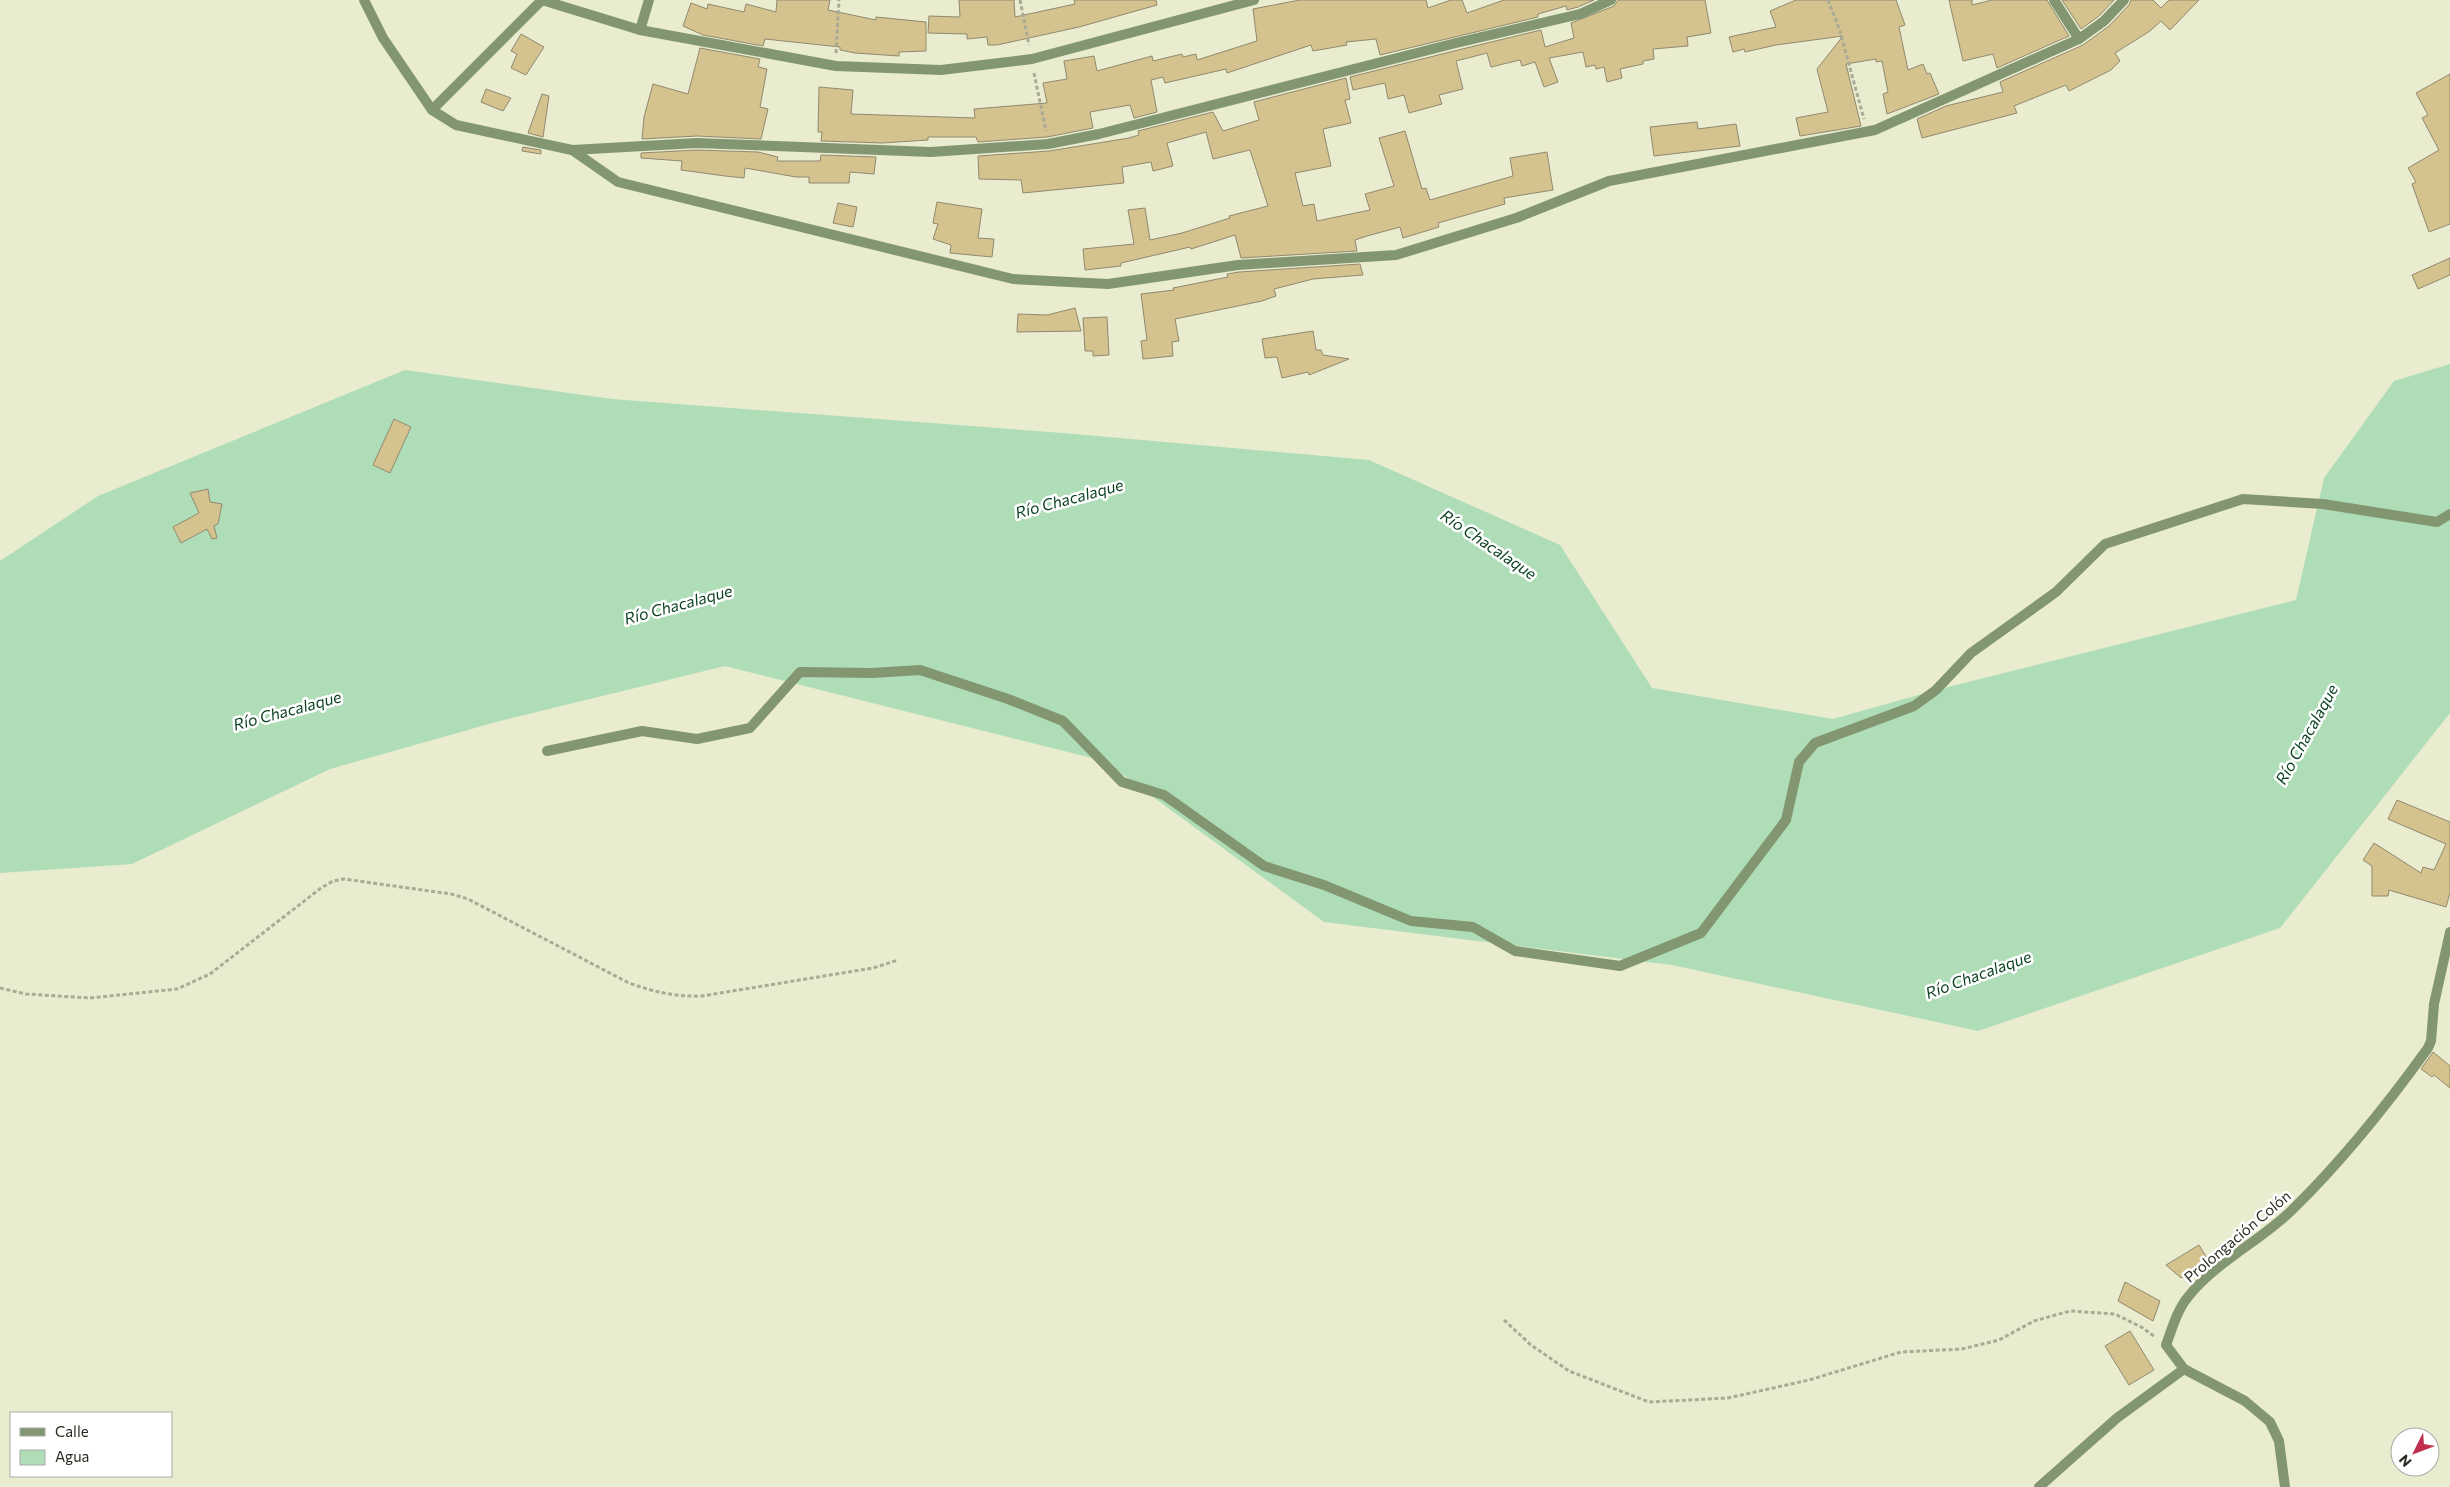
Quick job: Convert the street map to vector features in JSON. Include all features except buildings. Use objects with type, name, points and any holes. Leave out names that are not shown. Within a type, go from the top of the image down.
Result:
[{"type":"street","points":[[364,0],[383,38],[432,110],[456,125],[572,150],[696,142],[931,152],[1048,144],[1118,130],[1456,43],[1580,14],[1611,0]]},
{"type":"street","points":[[432,110],[542,0],[640,30],[836,66],[941,70],[1032,59],[1254,0]]},
{"type":"street","points":[[640,30],[649,0]]},
{"type":"street","points":[[2054,0],[2079,40]]},
{"type":"street","points":[[572,150],[618,182],[656,192],[1013,279],[1108,284],[1238,265],[1396,255],[1516,218],[1609,181],[1875,130],[2079,40],[2104,21],[2124,0]]},
{"type":"street","points":[[547,751],[642,731],[697,739],[750,728],[800,672],[872,674],[920,670],[1008,699],[1062,721],[1122,782],[1164,795],[1264,866],[1324,885],[1411,921],[1473,927],[1516,950],[1620,966],[1701,933],[1786,820],[1799,762],[1814,743],[1914,706],[1936,690],[1971,653],[2056,592],[2105,544],[2243,499],[2323,504],[2437,522],[2450,514]]},
{"type":"street","name":"Prolongación Colón","points":[[2166,1345],[2187,1297],[2214,1272],[2279,1222],[2315,1187],[2374,1119],[2428,1048],[2431,1041],[2434,1004],[2450,932]]},
{"type":"street","points":[[2166,1345],[2184,1369],[2245,1401],[2270,1422],[2279,1442],[2285,1487]]},
{"type":"street","points":[[2039,1487],[2116,1418],[2184,1369]]},
{"type":"path","points":[[836,66],[839,0]]},
{"type":"path","points":[[1828,0],[1839,28],[1864,120],[1875,130]]},
{"type":"path","points":[[0,988],[26,994],[82,998],[178,989],[210,974],[321,888],[333,881],[344,879],[451,894],[468,899],[629,983],[678,997],[702,996],[873,968],[898,960]]},
{"type":"path","points":[[1504,1320],[1530,1345],[1569,1371],[1649,1402],[1728,1398],[1809,1380],[1901,1352],[1962,1349],[1999,1340],[2034,1321],[2070,1311],[2115,1314],[2143,1328],[2166,1345]]},
{"type":"water","name":"Río Chacalaque","points":[[2450,364],[2450,713],[2280,928],[1978,1031],[1672,965],[1324,922],[1104,761],[725,666],[496,722],[330,769],[132,864],[0,873],[0,561],[98,496],[405,370],[612,399],[1063,433],[1369,460],[1560,545],[1652,688],[1833,719],[1936,690],[2296,600],[2324,478],[2394,381]]}]
